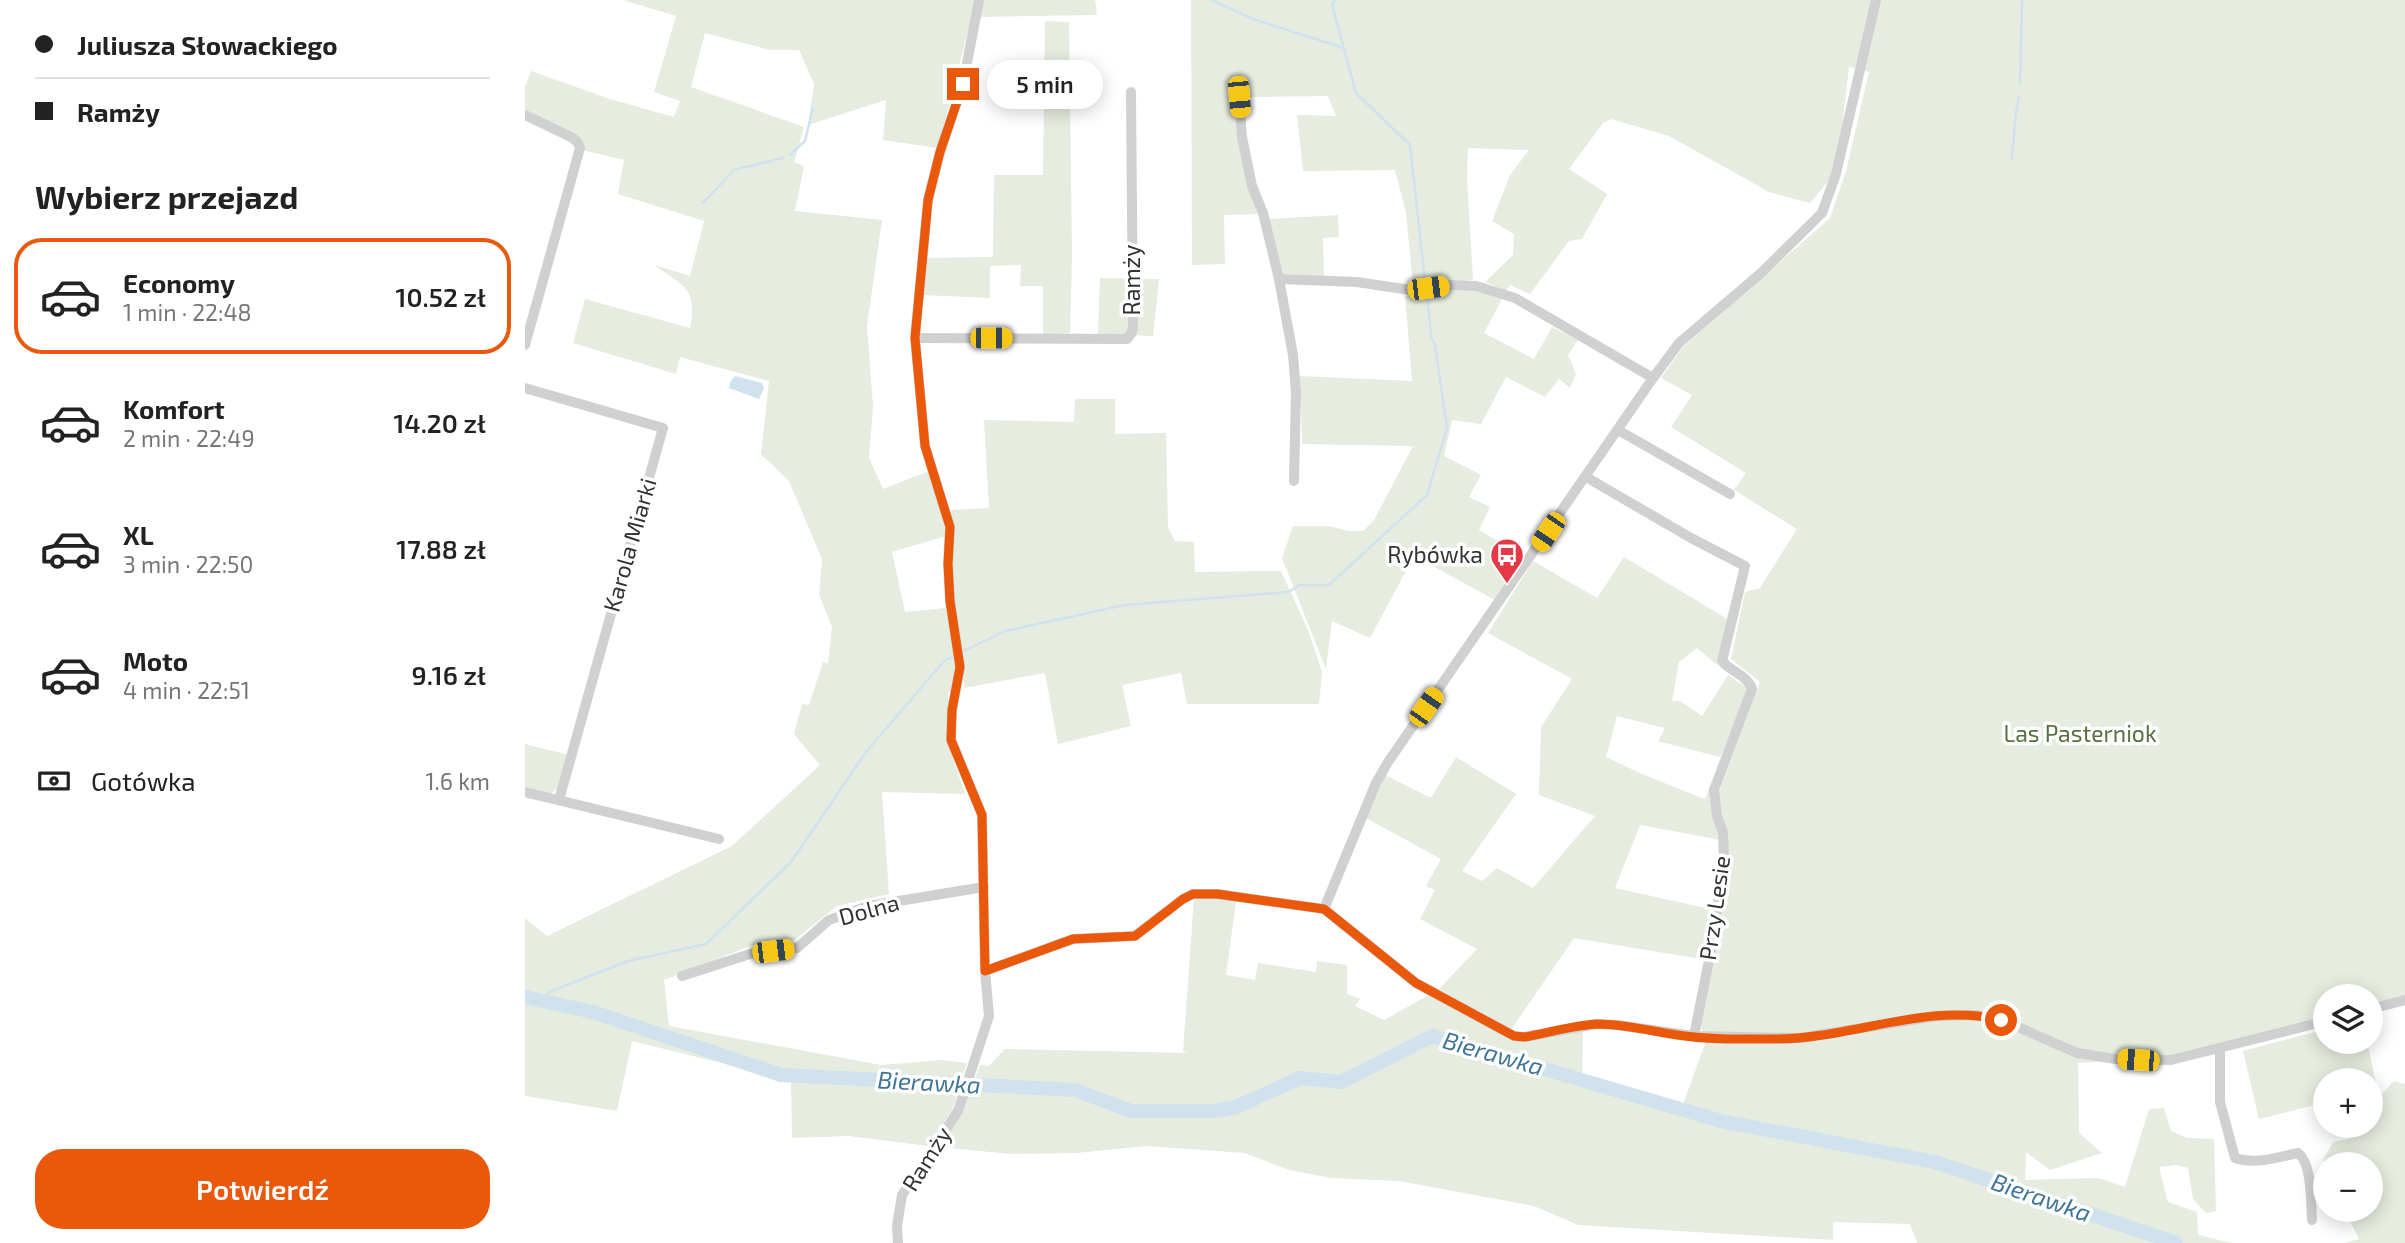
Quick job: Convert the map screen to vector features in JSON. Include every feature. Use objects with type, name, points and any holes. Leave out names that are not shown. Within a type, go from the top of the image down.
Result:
[{"type":"street","name":"Ramży","points":[[898,1243],[897,1226],[902,1195],[958,1111],[989,1016],[985,971],[982,815],[951,740],[952,710],[960,667],[950,601],[950,527],[925,446],[915,338],[928,200],[940,152],[963,84],[979,0]]},
{"type":"street","points":[[1324,909],[1376,783],[1388,762],[1653,378],[1679,343],[1761,273],[1822,213],[1836,174],[1876,0]]},
{"type":"street","name":"Ramży","points":[[915,338],[1127,339],[1133,327],[1131,92]]},
{"type":"street","points":[[1239,97],[1252,186],[1263,213],[1293,355],[1294,481]]},
{"type":"street","points":[[525,115],[573,138],[580,148],[525,345]]},
{"type":"street","points":[[1279,279],[1357,282],[1410,290],[1446,285],[1476,286],[1496,291],[1515,298],[1653,378]]},
{"type":"street","name":"Karola Miarki","points":[[525,388],[663,428],[559,800]]},
{"type":"street","points":[[1618,430],[1730,494]]},
{"type":"street","name":"Przy Lesie","points":[[1586,477],[1745,566],[1722,661],[1749,681],[1752,689],[1714,790],[1717,816],[1723,833],[1724,858],[1713,940],[1694,1037]]},
{"type":"street","points":[[525,792],[719,839]]},
{"type":"street","name":"Dolna","points":[[682,976],[750,954],[797,948],[829,920],[868,906],[984,887]]},
{"type":"street","points":[[985,971],[1073,939],[1135,936],[1183,899],[1193,894],[1217,894],[1324,909],[1416,983],[1514,1036],[1524,1037],[1596,1024],[1694,1037],[1799,1038],[1960,1014],[2001,1020],[2061,1047],[2092,1056],[2171,1060],[2313,1024]]},
{"type":"street","points":[[2383,1006],[2405,1000]]},
{"type":"street","points":[[2220,1049],[2220,1102],[2235,1158],[2258,1161],[2298,1153],[2303,1156],[2307,1166],[2312,1220]]},
{"type":"green space","points":[[623,0],[976,0],[938,148],[883,140],[886,100],[808,125],[814,84],[799,50],[770,50],[705,33],[691,87],[804,127],[794,162],[804,166],[795,211],[882,220],[867,326],[873,406],[869,458],[883,489],[929,471],[941,510],[946,536],[892,552],[905,612],[946,608],[955,664],[953,690],[948,692],[948,744],[965,794],[882,792],[889,894],[837,906],[795,940],[763,941],[664,980],[669,1026],[881,1065],[942,1060],[967,1063],[953,1108],[929,1146],[849,1136],[792,1138],[791,1080],[632,1041],[617,1111],[525,1096],[525,918],[547,936],[732,846],[820,765],[794,734],[802,704],[809,705],[823,662],[828,664],[832,627],[819,595],[822,559],[789,481],[761,454],[769,381],[680,357],[676,374],[573,343],[585,299],[690,328],[692,315],[690,296],[686,290],[654,265],[690,276],[704,221],[618,194],[624,160],[582,150],[525,111],[525,87],[531,71],[610,99],[674,117],[680,101],[654,92],[676,16]]},
{"type":"green space","points":[[982,0],[1095,0],[1097,15],[979,17]]},
{"type":"green space","name":"Las Pasterniok","points":[[1191,0],[2405,0],[2405,998],[2383,1003],[2383,984],[2313,984],[2313,1021],[2174,1057],[2078,1063],[2079,1133],[2102,1153],[2050,1170],[2026,1152],[2025,1180],[2098,1178],[2125,1187],[2149,1109],[2164,1108],[2171,1131],[2188,1138],[2214,1139],[2216,1211],[2206,1213],[2193,1199],[2188,1168],[2177,1165],[2159,1167],[2168,1202],[2197,1212],[2198,1235],[2232,1243],[1917,1243],[1910,1224],[1833,1222],[1833,1240],[1578,1225],[1534,1206],[1399,1181],[1331,1178],[1289,1170],[1245,1153],[1147,1146],[1076,1153],[1011,1154],[938,1147],[962,1109],[971,1086],[1074,1092],[1135,1113],[1214,1113],[1247,1104],[1217,1107],[1133,1107],[1077,1088],[973,1084],[980,1065],[989,1066],[1005,1049],[1189,1053],[1183,1052],[1194,898],[1232,899],[1236,902],[1226,975],[1255,980],[1258,963],[1316,972],[1317,961],[1347,965],[1347,994],[1360,999],[1355,1006],[1384,1020],[1429,995],[1512,1040],[1583,1031],[1582,1077],[1430,1033],[1385,1054],[1401,1058],[1432,1041],[1753,1130],[1815,1144],[1797,1134],[1682,1107],[1705,1044],[1700,1019],[1727,836],[1718,795],[1760,682],[1731,659],[1745,592],[1760,588],[1797,529],[1734,490],[1746,473],[1671,427],[1692,395],[1661,378],[1683,347],[1830,218],[1846,171],[1869,72],[1849,67],[1837,171],[1810,203],[1769,192],[1669,136],[1611,119],[1603,123],[1569,169],[1607,194],[1582,239],[1569,241],[1530,294],[1510,285],[1506,291],[1485,282],[1513,255],[1514,234],[1492,221],[1510,175],[1529,150],[1468,148],[1467,179],[1473,280],[1413,285],[1406,213],[1395,170],[1303,171],[1297,115],[1336,116],[1328,96],[1242,97],[1240,82],[1237,112],[1257,214],[1224,215],[1225,264],[1192,265]]},
{"type":"green space","points":[[1045,21],[1069,22],[1072,257],[1070,333],[1043,335],[1043,286],[1020,286],[1021,265],[990,266],[990,298],[922,295],[925,258],[993,257],[994,175],[1043,175]]},
{"type":"green space","points":[[1338,215],[1339,237],[1323,238],[1324,276],[1283,274],[1268,219]]},
{"type":"green space","points":[[1100,278],[1159,279],[1153,336],[1098,334]]},
{"type":"green space","points":[[1445,290],[1477,291],[1502,299],[1484,333],[1534,359],[1552,327],[1578,340],[1568,355],[1576,374],[1570,388],[1559,379],[1545,397],[1506,377],[1481,424],[1452,420],[1444,456],[1481,475],[1469,497],[1490,507],[1479,530],[1523,556],[1495,600],[1414,556],[1370,638],[1332,621],[1326,669],[1282,558],[1293,526],[1329,526],[1348,531],[1363,531],[1374,520],[1413,446],[1302,444],[1300,376],[1412,381],[1405,296]]},
{"type":"green space","points":[[1075,399],[1115,399],[1115,434],[1166,433],[1168,527],[1175,541],[1194,542],[1195,572],[1281,571],[1308,630],[1322,672],[1319,704],[1187,704],[1181,673],[1122,685],[1131,726],[1058,744],[1045,673],[964,688],[963,664],[952,599],[951,510],[989,508],[984,420],[1074,422]]},
{"type":"green space","points":[[1624,557],[1729,620],[1717,665],[1697,648],[1679,662],[1672,701],[1680,701],[1702,716],[1728,675],[1747,688],[1746,700],[1720,757],[1658,741],[1665,728],[1617,716],[1606,757],[1705,799],[1710,786],[1721,840],[1640,825],[1615,888],[1715,910],[1707,960],[1574,938],[1510,1031],[1439,989],[1477,949],[1420,919],[1435,890],[1426,886],[1441,859],[1366,818],[1385,775],[1431,798],[1456,757],[1516,794],[1462,871],[1482,881],[1497,868],[1533,888],[1595,816],[1539,795],[1541,727],[1572,679],[1488,633],[1533,561],[1597,598]]},
{"type":"green space","points":[[525,744],[569,755],[562,783],[549,796],[525,790]]},
{"type":"green space","points":[[2313,1032],[2313,1054],[2370,1054],[2373,1068],[2313,1068],[2313,1105],[2259,1119],[2243,1051]]},
{"type":"green space","points":[[2394,1081],[2405,1084],[2405,1243],[2345,1243],[2359,1239],[2351,1222],[2383,1222],[2383,1152],[2327,1152],[2333,1142],[2349,1138],[2383,1138],[2383,1093]]},
{"type":"water","points":[[735,376],[762,383],[764,388],[759,399],[729,388]]},
{"type":"waterway","points":[[1212,0],[1253,19],[1344,48]]},
{"type":"waterway","points":[[1335,0],[1332,5],[1356,93],[1410,145],[1425,281]]},
{"type":"waterway","points":[[2020,83],[2022,0]]},
{"type":"waterway","points":[[2012,158],[2019,96]]},
{"type":"waterway","points":[[790,155],[805,141],[813,108]]},
{"type":"waterway","points":[[703,203],[734,170],[783,158]]},
{"type":"waterway","points":[[964,651],[1005,631],[1125,605],[1288,592],[1300,585],[1329,585],[1427,495],[1447,428],[1435,345],[1431,336],[1427,294]]},
{"type":"waterway","points":[[546,1002],[549,992],[628,961],[706,944],[791,862],[866,752],[944,661],[952,657]]},
{"type":"waterway","name":"Bierawka","points":[[525,997],[593,1012],[781,1075],[1075,1090],[1131,1111],[1214,1111],[1236,1107],[1300,1078],[1341,1082],[1432,1036],[1721,1121],[1935,1162],[2176,1243]]},
{"type":"place","name":"Rybówka","points":[[1507,585]]},
{"type":"route","points":[[963,84],[940,152],[928,200],[915,338],[925,446],[950,527],[950,601],[960,667],[952,710],[951,740],[982,815],[985,971],[1073,939],[1135,936],[1183,899],[1204,893],[1324,909],[1407,977],[1514,1036],[1524,1037],[1596,1024],[1694,1037],[1778,1039],[1830,1034],[1960,1014],[2001,1020]]}]
